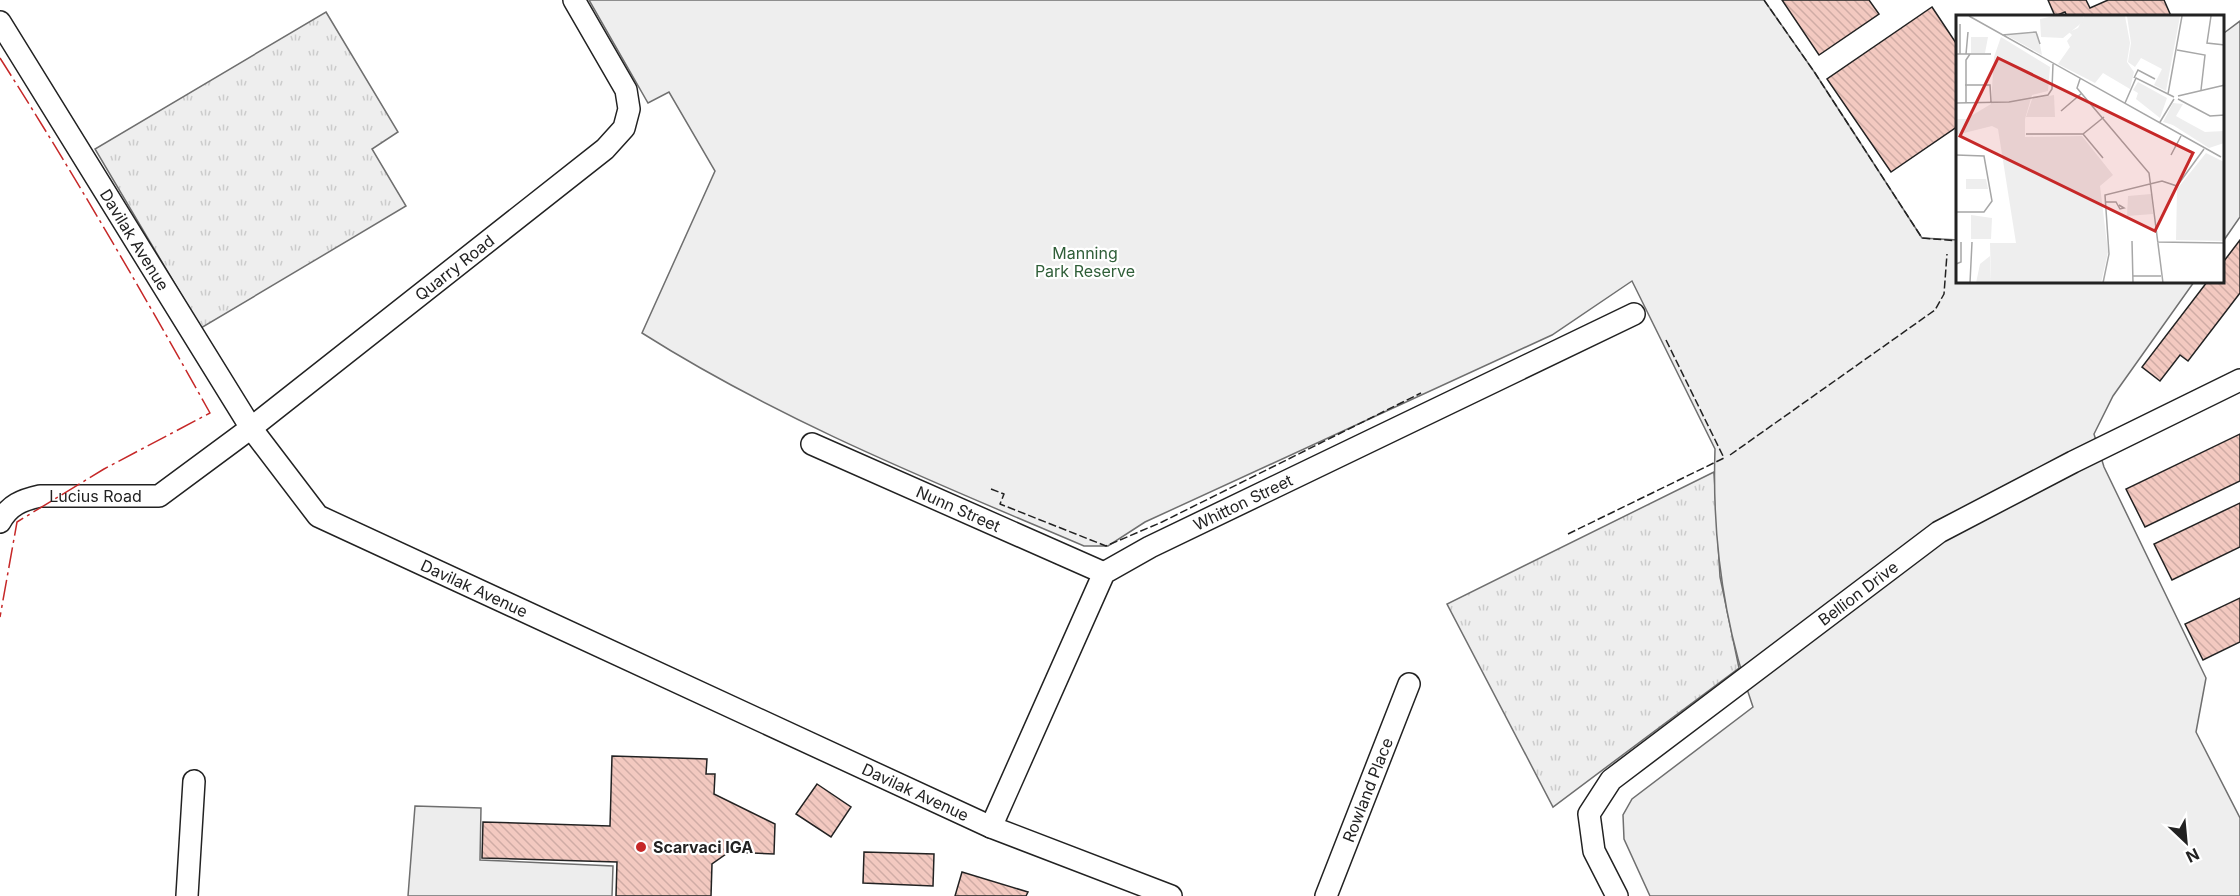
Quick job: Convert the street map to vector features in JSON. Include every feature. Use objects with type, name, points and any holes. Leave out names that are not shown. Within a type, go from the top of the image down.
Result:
[{"type":"street","name":"Quarry Road","points":[[251,428],[605,149],[624,128],[629,109],[626,90],[574,0]]},
{"type":"street","name":"Davilak Avenue","points":[[0,22],[251,428],[318,516],[991,827],[1171,896]]},
{"type":"street","name":"Whitton Street","points":[[1104,573],[1150,547],[1634,314]]},
{"type":"street","name":"Bellion Drive","points":[[1617,896],[1594,851],[1589,814],[1611,780],[1939,532],[2073,462],[2240,380]]},
{"type":"street","name":"Lucius Road","points":[[0,522],[12,506],[24,499],[40,496],[159,496],[251,428]]},
{"type":"street","name":"Nunn Street","points":[[812,444],[1104,573]]},
{"type":"street","points":[[991,827],[1104,573]]},
{"type":"street","name":"Rowland Place","points":[[1326,896],[1409,684]]},
{"type":"street","points":[[187,896],[194,781]]},
{"type":"green space","name":"Manning Park Reserve","points":[[589,0],[1764,0],[1815,73],[1922,238],[1956,240],[1956,284],[2193,284],[2113,396],[2094,434],[2104,467],[2206,678],[2196,732],[2240,818],[2240,896],[1650,896],[1624,839],[1623,815],[1632,799],[1753,707],[1734,644],[1722,580],[1716,514],[1715,449],[1632,281],[1552,335],[1145,522],[1108,546],[1084,546],[915,474],[803,422],[695,365],[642,333],[715,171],[669,92],[648,103]]},
{"type":"green space","points":[[326,12],[398,132],[372,149],[406,206],[201,328],[95,149]]},
{"type":"green space","points":[[2240,21],[2240,217],[2225,239],[2225,32]]},
{"type":"green space","points":[[1714,472],[1720,577],[1739,668],[1553,807],[1447,604]]},
{"type":"shaded area","points":[[415,806],[481,808],[480,860],[613,866],[612,896],[408,896]]},
{"type":"building","points":[[1782,0],[1869,0],[1879,14],[1819,55]]},
{"type":"building","points":[[2048,0],[2086,0],[2090,8],[2108,0],[2164,0],[2171,15],[2066,15],[2065,12],[2055,15]]},
{"type":"building","points":[[1932,7],[1956,43],[1956,127],[1891,172],[1827,79]]},
{"type":"building","points":[[2240,240],[2240,293],[2188,361],[2180,355],[2160,381],[2142,367],[2205,284],[2225,284],[2225,260]]},
{"type":"building","points":[[2240,434],[2240,481],[2145,527],[2126,489]]},
{"type":"building","points":[[2240,503],[2240,547],[2172,580],[2154,544]]},
{"type":"building","points":[[2240,598],[2240,642],[2203,660],[2185,624]]},
{"type":"building","points":[[612,756],[707,759],[706,774],[715,774],[714,794],[775,824],[774,854],[729,852],[712,864],[711,896],[616,896],[617,862],[482,858],[483,822],[610,826]]},
{"type":"building","points":[[817,784],[851,807],[831,837],[796,814]]},
{"type":"building","points":[[864,852],[934,854],[933,886],[863,883]]},
{"type":"building","points":[[962,872],[1028,892],[1026,896],[955,896]]},
{"type":"fence","points":[[1764,0],[1815,73],[1922,238],[1956,241]]},
{"type":"fence","points":[[1730,455],[1935,310],[1944,294],[1947,254]]},
{"type":"fence","points":[[1568,534],[1724,458],[1665,338]]},
{"type":"fence","points":[[991,489],[1004,494],[1000,504],[1106,546],[1162,522],[1421,393]]},
{"type":"power","points":[[0,58],[108,234],[210,413],[104,469],[17,522],[0,617]]},
{"type":"place","name":"Scarvaci IGA","points":[[641,847]]}]
